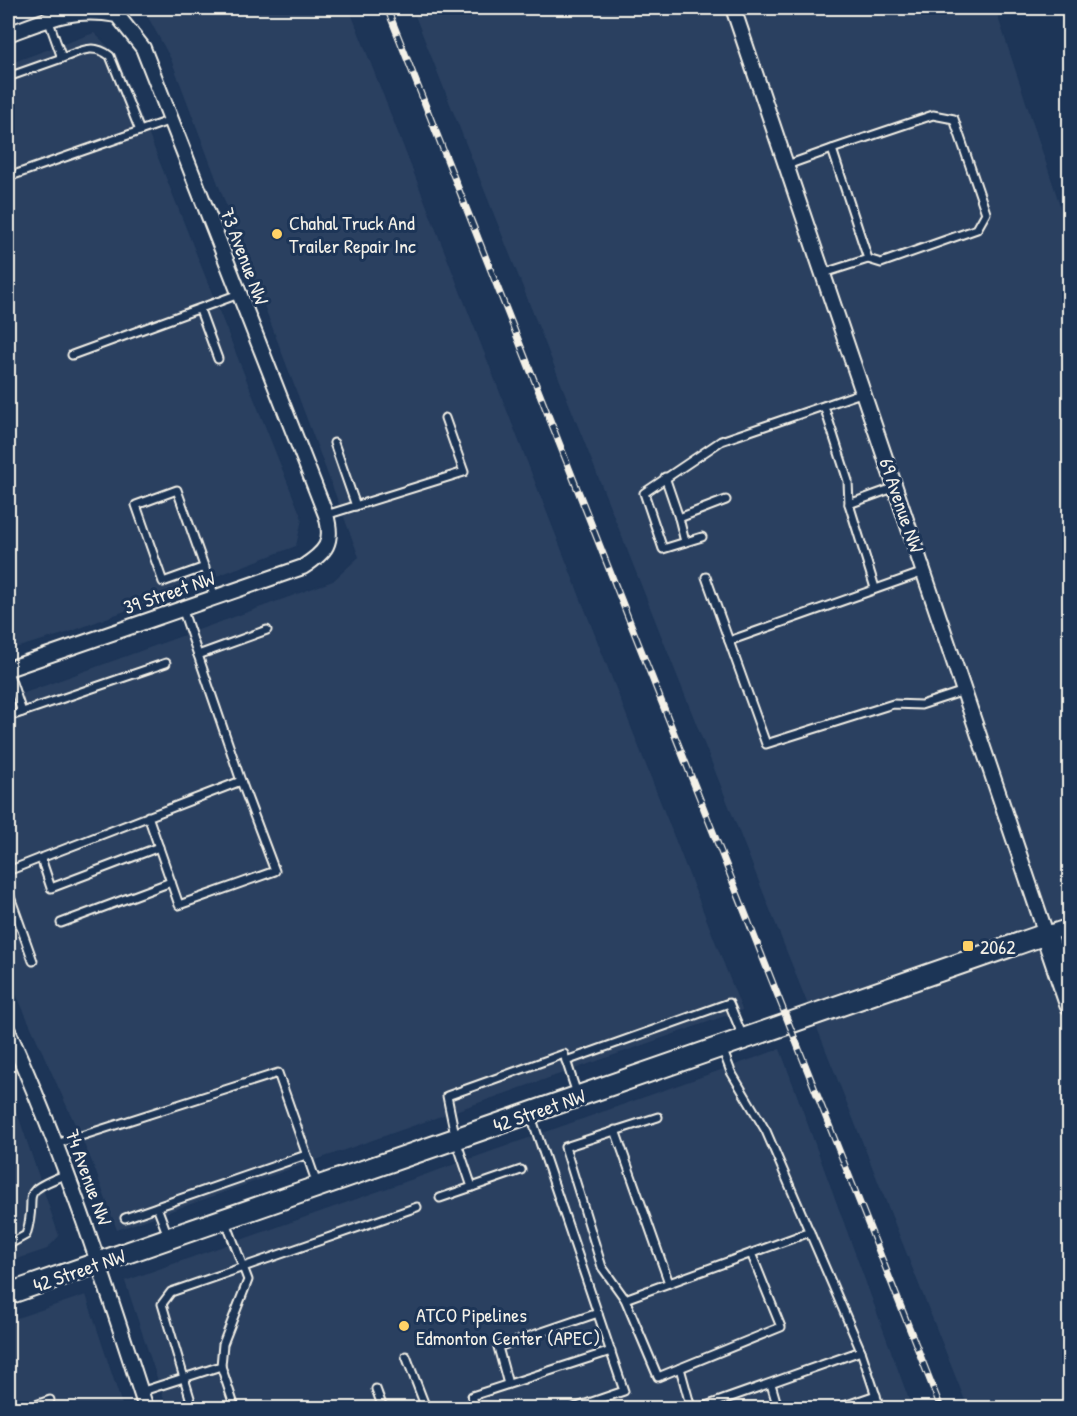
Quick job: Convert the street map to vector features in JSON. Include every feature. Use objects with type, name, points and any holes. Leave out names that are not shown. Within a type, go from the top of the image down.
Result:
[{"type":"street","name":"69 Avenue NW","points":[[734,8],[1070,1004]]},
{"type":"street","name":"73 Avenue NW","points":[[48,19],[79,11],[117,15],[143,48],[326,515],[330,537]]},
{"type":"street","points":[[8,34],[48,19]]},
{"type":"street","name":"39 Street NW","points":[[8,670],[303,567],[323,554],[330,537]]},
{"type":"street","name":"42 Street NW","points":[[8,1294],[1070,926]]},
{"type":"street","name":"74 Avenue NW","points":[[8,1031],[68,1174],[146,1408]]},
{"type":"lane","points":[[48,19],[62,58]]},
{"type":"lane","points":[[8,77],[91,47],[100,48],[110,56],[140,131]]},
{"type":"lane","points":[[787,165],[933,115],[954,119],[986,213],[977,229],[881,262],[868,259],[824,273]]},
{"type":"lane","points":[[8,177],[171,120]]},
{"type":"lane","points":[[832,149],[868,259]]},
{"type":"lane","points":[[72,355],[239,294]]},
{"type":"lane","points":[[200,310],[218,359]]},
{"type":"lane","points":[[702,537],[663,549],[644,493],[721,441],[864,392]]},
{"type":"lane","points":[[824,406],[848,481],[849,504],[875,588]]},
{"type":"lane","points":[[326,515],[464,472],[445,418]]},
{"type":"lane","points":[[334,443],[356,506]]},
{"type":"lane","points":[[665,477],[685,542]]},
{"type":"lane","points":[[849,504],[896,487]]},
{"type":"lane","points":[[205,567],[163,582],[136,506],[177,490],[205,567],[215,597]]},
{"type":"lane","points":[[679,518],[726,500]]},
{"type":"lane","points":[[729,641],[924,572]]},
{"type":"lane","points":[[706,577],[766,744],[893,704],[921,705],[964,691]]},
{"type":"lane","points":[[148,816],[179,905],[275,871],[241,781],[182,608]]},
{"type":"lane","points":[[198,655],[267,630]]},
{"type":"lane","points":[[8,717],[166,663]]},
{"type":"lane","points":[[8,670],[22,712]]},
{"type":"lane","points":[[8,871],[241,781]]},
{"type":"lane","points":[[40,858],[51,888],[159,847]]},
{"type":"lane","points":[[61,923],[171,882]]},
{"type":"lane","points":[[8,891],[33,961]]},
{"type":"lane","points":[[566,1061],[729,1003],[744,1039]]},
{"type":"lane","points":[[722,1047],[730,1072],[766,1131],[861,1351],[880,1408]]},
{"type":"lane","points":[[472,1187],[456,1140],[447,1096],[564,1054],[578,1097]]},
{"type":"lane","points":[[56,1144],[278,1073],[318,1187]]},
{"type":"lane","points":[[530,1113],[624,1391],[574,1408]]},
{"type":"lane","points":[[658,1116],[565,1147],[602,1267],[625,1299],[658,1377],[781,1327],[752,1253]]},
{"type":"lane","points":[[615,1130],[669,1283]]},
{"type":"lane","points":[[125,1218],[306,1155]]},
{"type":"lane","points":[[440,1198],[521,1170]]},
{"type":"lane","points":[[8,1245],[26,1234],[31,1197],[37,1185],[68,1174]]},
{"type":"lane","points":[[157,1207],[169,1238]]},
{"type":"lane","points":[[193,1408],[162,1304],[171,1292],[417,1207]]},
{"type":"lane","points":[[224,1219],[248,1280],[223,1344],[221,1366],[235,1408]]},
{"type":"lane","points":[[625,1299],[810,1232]]},
{"type":"lane","points":[[508,1384],[498,1347],[598,1313]]},
{"type":"lane","points":[[476,1408],[472,1396],[610,1351]]},
{"type":"lane","points":[[700,1408],[861,1351]]},
{"type":"lane","points":[[406,1356],[426,1408]]},
{"type":"lane","points":[[140,1392],[221,1366]]},
{"type":"lane","points":[[680,1368],[691,1408]]},
{"type":"lane","points":[[771,1384],[778,1408]]},
{"type":"lane","points":[[376,1389],[383,1408]]},
{"type":"lane","points":[[838,1408],[876,1395]]},
{"type":"lane","points":[[27,1408],[50,1400]]},
{"type":"shaded area","points":[[143,8],[349,8],[742,1010],[117,1230],[93,1164],[8,976],[8,699],[333,581],[359,557],[171,59]]},
{"type":"shaded area","points":[[412,8],[995,8],[1069,233],[1069,1408],[968,1408]]},
{"type":"shaded area","points":[[94,33],[117,55],[302,519],[296,546],[67,633],[8,650],[8,64]]},
{"type":"shaded area","points":[[780,1049],[912,1408],[167,1408],[125,1281]]},
{"type":"shaded area","points":[[8,1094],[20,1121],[59,1236],[47,1249],[8,1262]]},
{"type":"shaded area","points":[[86,1295],[123,1408],[8,1408],[8,1321]]},
{"type":"railway","points":[[387,8],[941,1408]]},
{"type":"place","name":"Chahal Truck And Trailer Repair Inc","points":[[277,234]]},
{"type":"place","name":"2062","points":[[968,946]]},
{"type":"place","name":"ATCO Pipelines Edmonton Center (APEC)","points":[[404,1326]]}]
